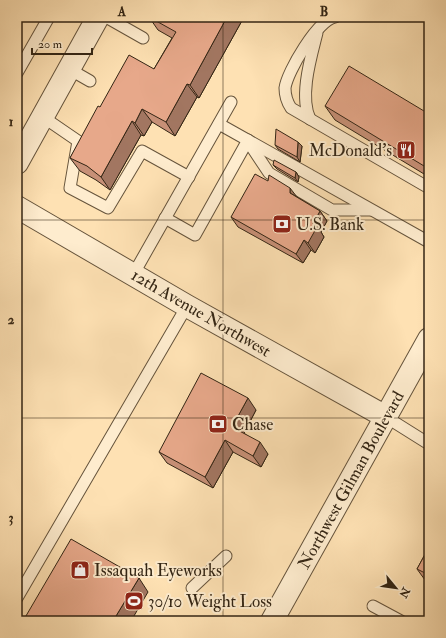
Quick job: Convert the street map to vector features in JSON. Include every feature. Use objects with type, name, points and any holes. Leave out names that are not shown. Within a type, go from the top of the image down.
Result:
[{"type":"street","points":[[17,163],[98,17]]},
{"type":"street","name":"12th Avenue Northwest","points":[[17,206],[187,306],[386,417]]},
{"type":"street","name":"Northwest Gilman Boulevard","points":[[272,621],[429,339]]},
{"type":"lane","points":[[17,73],[49,17]]},
{"type":"lane","points":[[106,17],[143,38]]},
{"type":"lane","points":[[335,17],[332,17],[317,30],[306,45],[287,79],[285,88],[286,101],[291,108],[429,188]]},
{"type":"lane","points":[[310,119],[305,105],[308,72],[317,30]]},
{"type":"lane","points":[[69,69],[90,81]]},
{"type":"lane","points":[[133,275],[231,102]]},
{"type":"lane","points":[[43,117],[78,141],[70,188],[108,208],[142,151],[189,177]]},
{"type":"lane","points":[[219,124],[429,242]]},
{"type":"lane","points":[[248,140],[269,173],[332,210],[370,210]]},
{"type":"lane","points":[[165,218],[196,235],[248,140]]},
{"type":"lane","points":[[17,598],[187,306]]},
{"type":"lane","points":[[386,417],[429,444]]},
{"type":"lane","points":[[192,588],[226,556]]},
{"type":"lane","points":[[373,606],[401,621]]},
{"type":"building","points":[[149,17],[227,17],[190,85],[187,84],[166,122],[142,109],[135,123],[132,121],[101,177],[87,166],[70,158],[98,106],[100,107],[129,55],[154,69],[176,32]]},
{"type":"building","name":"McDonald's","points":[[349,66],[429,114],[429,169],[325,106]]},
{"type":"building","points":[[276,129],[298,142],[297,157],[275,145]]},
{"type":"building","points":[[274,160],[296,172],[295,178],[273,165]]},
{"type":"building","name":"U.S. Bank","points":[[255,174],[268,181],[269,175],[290,188],[290,193],[320,211],[313,224],[317,227],[308,243],[304,240],[296,254],[231,217]]},
{"type":"building","name":"Chase","points":[[201,373],[248,398],[232,427],[260,442],[253,456],[225,440],[205,477],[159,452]]},
{"type":"building","points":[[71,539],[139,578],[113,621],[23,621]]},
{"type":"building","points":[[429,547],[429,575],[417,569]]},
{"type":"place","name":"McDonald's","points":[[406,150]]},
{"type":"place","name":"U.S. Bank","points":[[282,224]]},
{"type":"place","name":"Chase","points":[[218,424]]},
{"type":"place","name":"Issaquah Eyeworks","points":[[80,570]]},
{"type":"place","name":"30/10 Weight Loss","points":[[134,601]]}]
